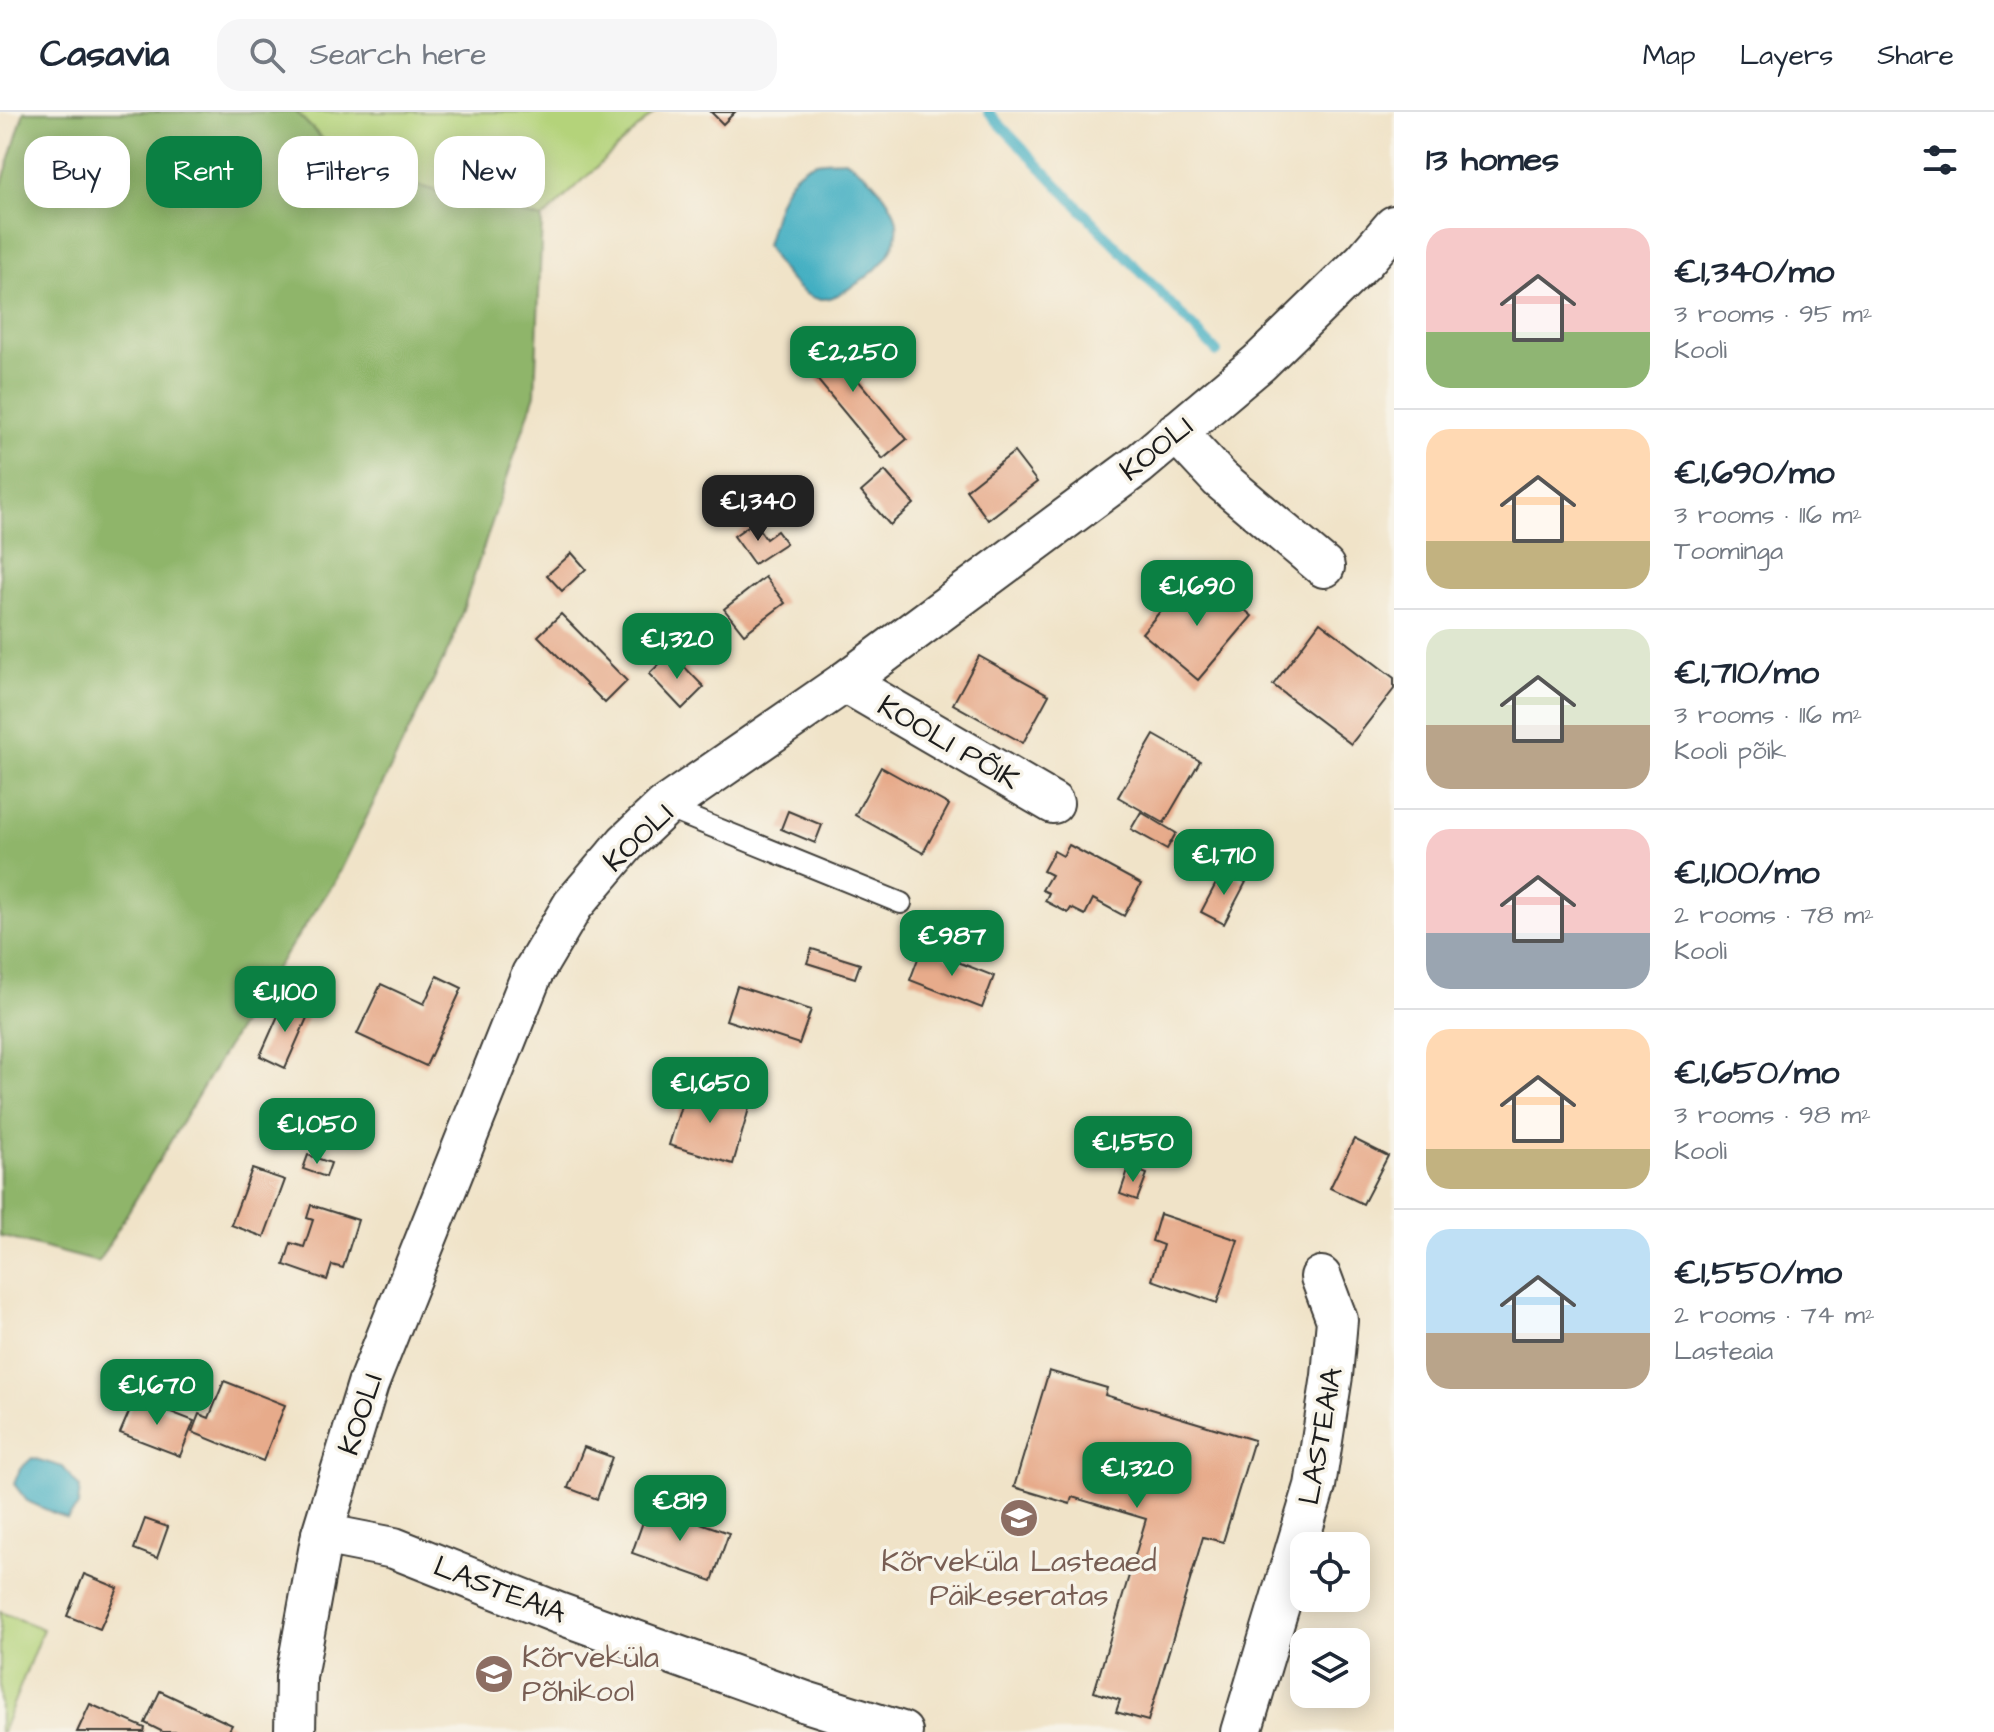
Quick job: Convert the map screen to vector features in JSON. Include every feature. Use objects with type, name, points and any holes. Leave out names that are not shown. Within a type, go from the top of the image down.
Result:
[{"type":"street","name":"KOOLI","points":[[295,1732],[296,1677],[322,1534],[368,1384],[532,974],[573,905],[626,843],[664,807],[845,682],[1138,465],[1259,363],[1364,261],[1394,226]]},
{"type":"street","points":[[1176,432],[1220,479],[1324,567]]},
{"type":"street","name":"KOOLI PÕIK","points":[[845,682],[1053,803]]},
{"type":"street","name":"LASTEAIA","points":[[1241,1732],[1315,1486],[1332,1376],[1337,1320],[1321,1277]]},
{"type":"street","name":"LASTEAIA","points":[[322,1534],[394,1548],[587,1623],[806,1702],[902,1732]]},
{"type":"lane","points":[[664,807],[901,903]]},
{"type":"green space","points":[[24,112],[296,112],[320,136],[278,136],[278,208],[418,208],[418,186],[434,190],[434,208],[501,208],[542,219],[535,394],[452,642],[336,880],[260,992],[98,1262],[0,1236],[0,190]]},
{"type":"green space","points":[[296,112],[655,112],[542,219],[501,208],[545,208],[545,136],[434,136],[434,190],[418,186],[418,136],[320,136]]},
{"type":"green space","points":[[0,1612],[43,1629],[2,1732],[0,1732]]},
{"type":"water","points":[[845,160],[881,190],[894,211],[897,233],[892,249],[869,275],[835,296],[821,299],[804,293],[796,286],[766,245],[780,198],[793,178],[813,163]]},
{"type":"water","points":[[32,1458],[63,1467],[80,1488],[78,1506],[67,1519],[27,1501],[14,1484],[20,1469]]},
{"type":"building","points":[[711,112],[735,112],[723,124]]},
{"type":"building","points":[[838,330],[856,351],[843,362],[907,439],[883,459],[801,360]]},
{"type":"building","points":[[1014,452],[1037,482],[988,520],[966,490]]},
{"type":"building","points":[[885,471],[914,504],[890,525],[861,492]]},
{"type":"building","points":[[754,522],[766,539],[777,531],[786,543],[754,564],[734,536]]},
{"type":"building","points":[[572,553],[586,569],[562,591],[547,575]]},
{"type":"building","points":[[765,577],[785,603],[744,634],[724,609]]},
{"type":"building","points":[[1184,583],[1205,602],[1218,587],[1252,616],[1198,680],[1142,633]]},
{"type":"building","points":[[561,614],[627,681],[605,703],[538,636]]},
{"type":"building","points":[[1320,622],[1394,678],[1394,689],[1351,744],[1273,685]]},
{"type":"building","points":[[671,653],[704,687],[682,709],[649,674]]},
{"type":"building","points":[[979,656],[1049,695],[1023,743],[953,704]]},
{"type":"building","points":[[1154,735],[1200,761],[1164,823],[1118,797]]},
{"type":"building","points":[[881,767],[949,805],[923,853],[855,815]]},
{"type":"building","points":[[788,811],[822,825],[815,843],[781,829]]},
{"type":"building","points":[[1141,812],[1176,833],[1167,849],[1131,829]]},
{"type":"building","points":[[1069,845],[1141,884],[1124,916],[1093,899],[1085,915],[1071,908],[1068,913],[1045,901],[1049,893],[1042,890],[1051,875],[1043,871],[1054,851],[1063,856]]},
{"type":"building","points":[[1223,870],[1246,882],[1224,924],[1201,912]]},
{"type":"building","points":[[922,948],[994,976],[982,1008],[910,980]]},
{"type":"building","points":[[812,949],[860,964],[855,978],[807,963]]},
{"type":"building","points":[[437,976],[462,988],[426,1066],[357,1034],[381,984],[424,1004]]},
{"type":"building","points":[[737,986],[811,1010],[799,1044],[726,1020]]},
{"type":"building","points":[[285,1000],[310,1011],[285,1068],[260,1056]]},
{"type":"building","points":[[687,1086],[750,1105],[733,1164],[669,1145]]},
{"type":"building","points":[[1354,1139],[1388,1156],[1363,1204],[1330,1188]]},
{"type":"building","points":[[308,1155],[331,1163],[326,1177],[303,1169]]},
{"type":"building","points":[[1129,1167],[1147,1174],[1137,1200],[1120,1194]]},
{"type":"building","points":[[252,1169],[285,1180],[264,1237],[231,1225]]},
{"type":"building","points":[[311,1205],[358,1220],[343,1268],[332,1265],[327,1280],[284,1265],[291,1243],[304,1247],[313,1220],[307,1218]]},
{"type":"building","points":[[1160,1214],[1238,1240],[1217,1303],[1152,1280],[1163,1245],[1152,1241]]},
{"type":"building","points":[[1049,1371],[1107,1388],[1105,1395],[1254,1440],[1223,1542],[1203,1537],[1148,1721],[1116,1712],[1120,1700],[1094,1692],[1146,1519],[1072,1497],[1070,1504],[1014,1487]]},
{"type":"building","points":[[224,1381],[285,1405],[263,1461],[192,1432],[199,1414],[209,1418]]},
{"type":"building","points":[[135,1398],[194,1421],[180,1456],[120,1433]]},
{"type":"building","points":[[584,1447],[612,1457],[597,1499],[568,1488]]},
{"type":"building","points":[[649,1505],[729,1533],[712,1581],[632,1553]]},
{"type":"building","points":[[145,1519],[168,1527],[157,1558],[134,1549]]},
{"type":"building","points":[[84,1574],[118,1588],[100,1629],[67,1616]]},
{"type":"building","points":[[160,1691],[232,1725],[228,1732],[163,1732],[145,1723]]},
{"type":"building","points":[[90,1704],[145,1728],[144,1732],[77,1732]]},
{"type":"waterway","points":[[988,112],[1217,352]]},
{"type":"place","name":"Kõrveküla Lasteaed Päikeseratas","points":[[1019,1518]]},
{"type":"place","name":"Kõrveküla Põhikool","points":[[494,1674]]}]
